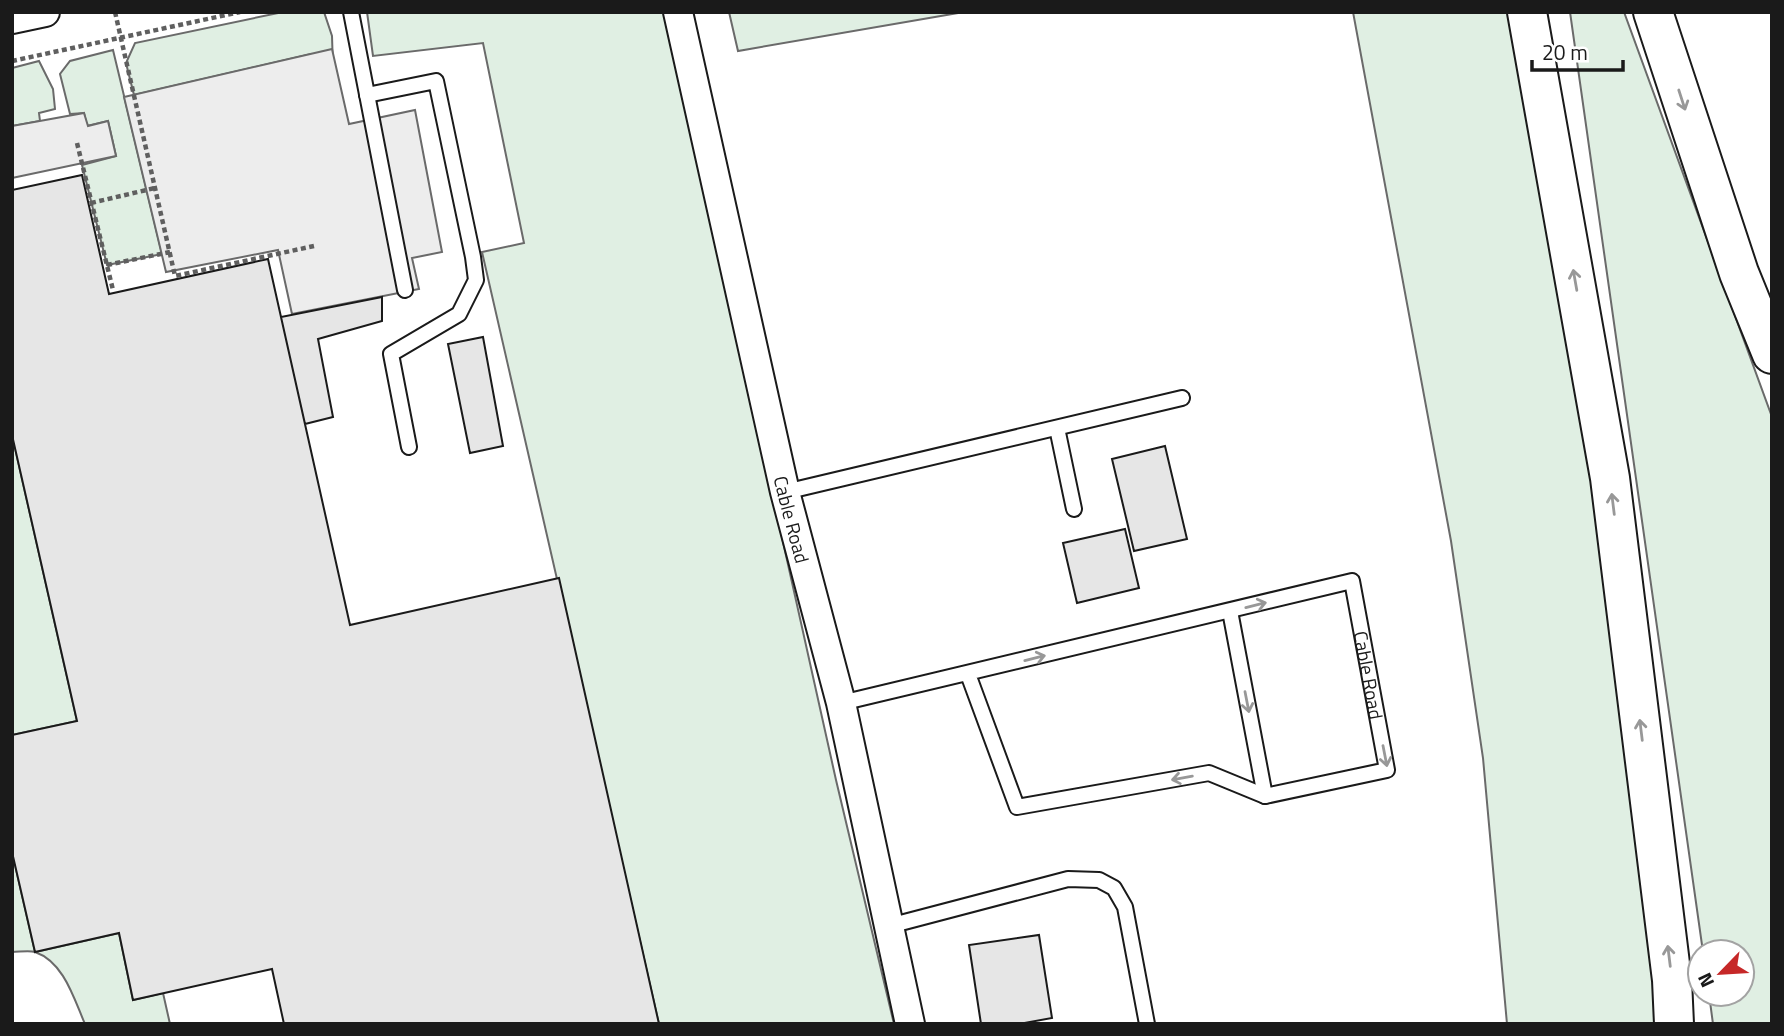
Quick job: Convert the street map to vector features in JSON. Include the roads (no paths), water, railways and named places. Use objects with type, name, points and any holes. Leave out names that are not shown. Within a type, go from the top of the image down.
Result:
[{"type":"main road","points":[[1527,12],[1610,478],[1671,966],[1674,1024]]},
{"type":"main road","points":[[1653,12],[1740,274],[1772,354]]},
{"type":"street","points":[[12,19],[45,12]]},
{"type":"street","name":"Cable Road","points":[[678,12],[785,492],[841,703],[910,1024]]},
{"type":"lane","points":[[351,12],[405,290]]},
{"type":"lane","points":[[367,95],[436,82],[476,280],[459,314],[391,354],[409,447]]},
{"type":"lane","points":[[785,492],[1182,398]]},
{"type":"lane","points":[[1057,428],[1074,509]]},
{"type":"lane","name":"Cable Road","points":[[841,703],[1352,581],[1387,769],[1265,796]]},
{"type":"lane","points":[[1230,611],[1265,796]]},
{"type":"lane","points":[[968,674],[1017,807],[1209,773],[1265,796]]},
{"type":"lane","points":[[889,926],[1068,879],[1099,880],[1114,888],[1125,907],[1147,1024]]}]
